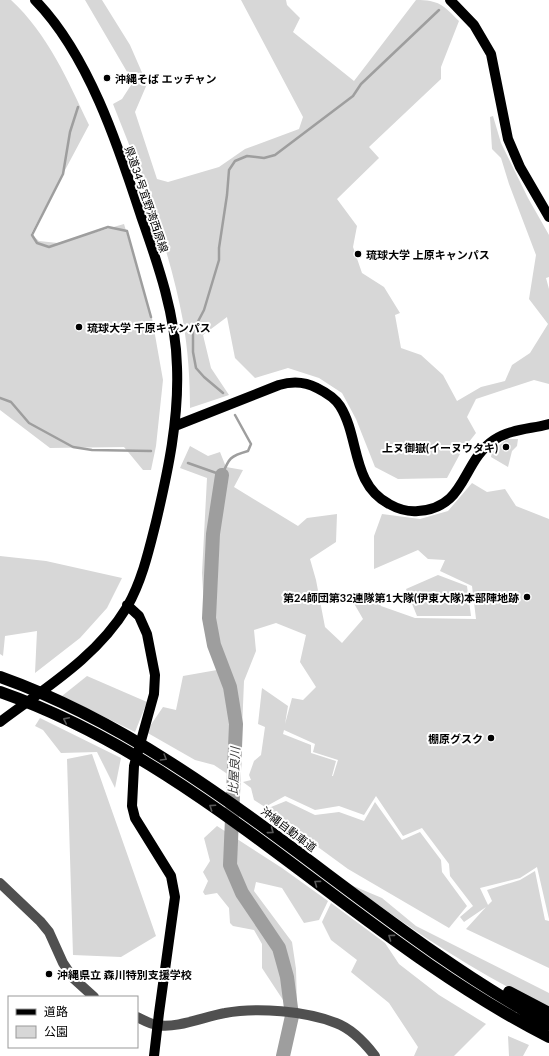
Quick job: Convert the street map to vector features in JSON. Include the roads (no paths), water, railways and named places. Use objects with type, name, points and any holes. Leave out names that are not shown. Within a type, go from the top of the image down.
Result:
[{"type":"highway","name":"沖縄自動車道","points":[[0,677],[56,698],[148,748],[206,785],[482,986],[549,1024]]},
{"type":"highway","points":[[0,692],[44,709],[88,731],[149,765],[199,798],[418,956],[468,990],[549,1037]]},
{"type":"highway","points":[[418,956],[471,999],[549,1045]]},
{"type":"highway","points":[[442,958],[473,971],[517,997],[549,1013]]},
{"type":"main road","name":"県道34号宜野湾西原線","points":[[0,722],[81,660],[107,633],[128,606],[150,544],[166,478],[175,426],[177,368],[175,339],[170,313],[153,250],[125,167],[99,103],[68,42],[55,23],[35,0]]},
{"type":"main road","points":[[450,0],[469,18],[479,31],[491,54],[508,139],[520,167],[549,217]]},
{"type":"main road","points":[[175,426],[279,385],[290,382],[302,382],[312,385],[322,390],[340,405],[362,472],[371,489],[377,496],[392,505],[413,511],[432,508],[450,500],[459,489],[480,451],[494,440],[514,431],[549,424]]},
{"type":"main road","points":[[128,606],[135,611],[142,623],[150,646],[156,675],[154,694],[134,766],[132,806],[135,818],[171,876],[175,897],[154,1056]]},
{"type":"street","points":[[0,883],[40,921],[49,932],[63,963],[73,978],[93,996]]},
{"type":"street","points":[[138,1017],[157,1025],[183,1023],[226,1013],[257,1010],[304,1015],[337,1023],[356,1034],[375,1056]]},
{"type":"waterway","points":[[223,393],[196,368],[193,352],[193,331],[204,310],[219,260],[219,248],[229,170],[235,161],[247,156],[264,158],[275,155],[353,96],[361,84],[439,10]]},
{"type":"waterway","points":[[78,107],[70,132],[63,174],[32,235],[37,243],[49,247],[108,227],[127,231],[151,317]]},
{"type":"waterway","points":[[0,398],[11,402],[29,423],[73,447],[92,450],[151,451]]},
{"type":"waterway","points":[[188,463],[222,475],[231,458],[237,454],[248,451],[251,444],[235,415]]},
{"type":"waterway","name":"比屋良川","points":[[222,475],[213,534],[209,618],[214,645],[230,687],[236,724],[230,865],[242,893],[279,948],[287,977],[292,1016],[283,1056]]},
{"type":"place","name":"沖縄そば エッチャン","points":[[107,78]]},
{"type":"place","name":"琉球大学 上原キャンパス","points":[[358,254]]},
{"type":"place","name":"琉球大学 千原キャンパス","points":[[79,327]]},
{"type":"place","name":"上ヌ御嶽(イーヌウタキ)","points":[[506,447]]},
{"type":"place","name":"第24師団第32連隊第1大隊(伊東大隊)本部陣地跡","points":[[527,597]]},
{"type":"place","name":"棚原グスク","points":[[491,738]]},
{"type":"place","name":"沖縄県立 森川特別支援学校","points":[[49,974]]}]
